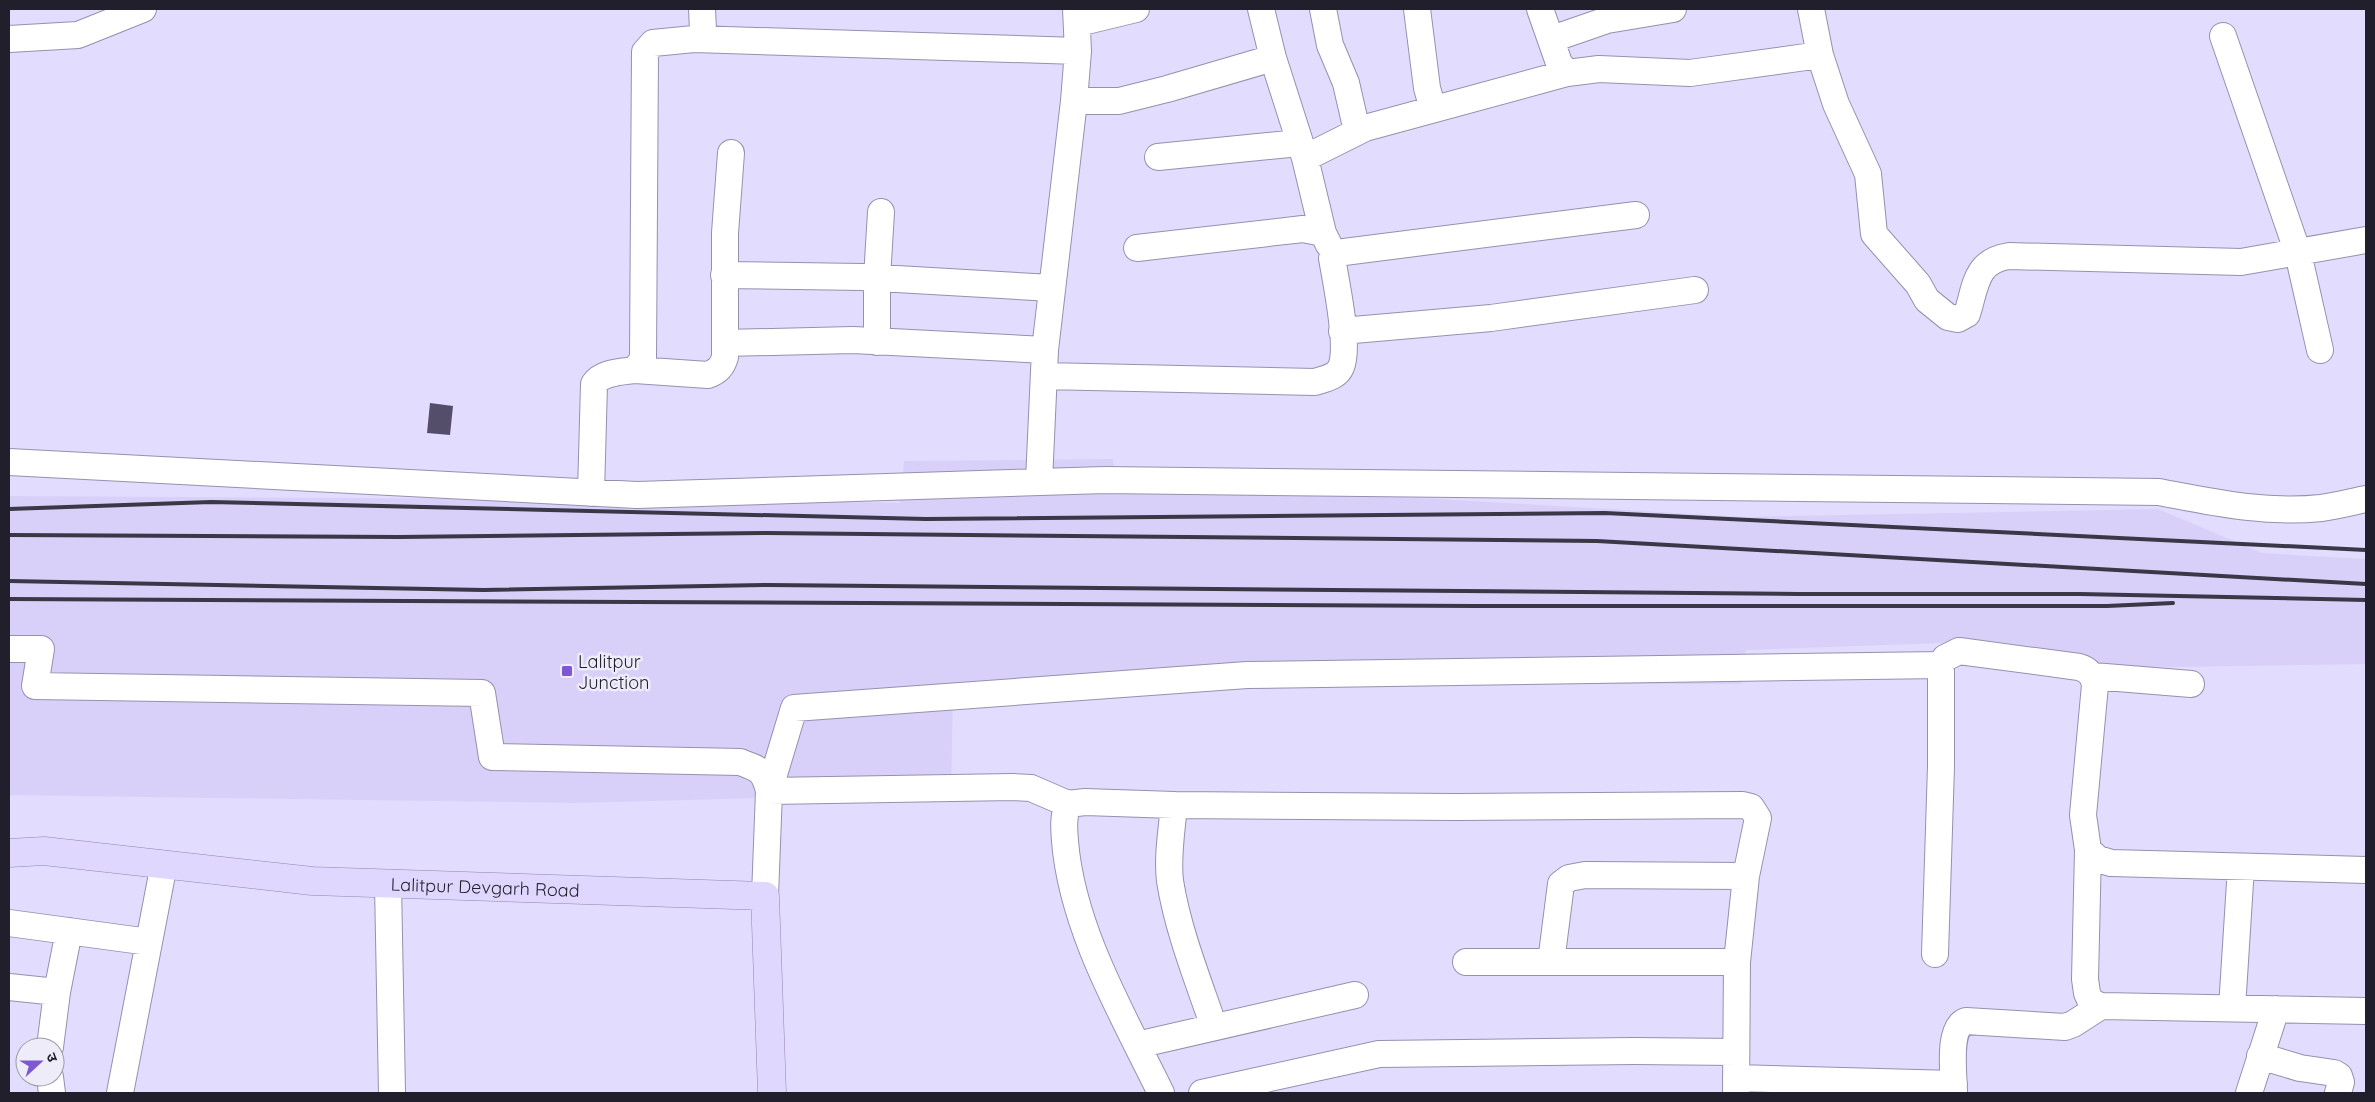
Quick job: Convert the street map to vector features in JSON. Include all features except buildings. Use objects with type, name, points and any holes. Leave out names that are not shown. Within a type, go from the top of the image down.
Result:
[{"type":"main road","name":"Lalitpur Devgarh Road","points":[[9,853],[44,851],[312,882],[765,896]]},
{"type":"main road","points":[[765,896],[772,1093]]},
{"type":"street","points":[[9,39],[78,35],[143,9]]},
{"type":"street","points":[[694,39],[700,36],[704,30],[702,9]]},
{"type":"street","points":[[1039,481],[1045,350],[1074,101],[1078,51],[1077,16],[1136,9]]},
{"type":"street","points":[[1044,376],[1315,382],[1331,377],[1341,369],[1345,353],[1332,258],[1327,238],[1323,233],[1302,150],[1273,58],[1261,9]]},
{"type":"street","points":[[1323,9],[1330,45],[1346,83],[1357,131]]},
{"type":"street","points":[[1417,9],[1426,79],[1433,109]]},
{"type":"street","points":[[1540,9],[1559,63],[1567,73]]},
{"type":"street","points":[[1552,39],[1607,20],[1673,9]]},
{"type":"street","points":[[1812,9],[1820,55],[1836,104],[1868,174],[1874,234],[1918,284],[1927,300],[1948,317],[1958,320],[1967,314],[1980,273],[1987,263],[1996,258],[2009,256],[2241,262],[2366,240]]},
{"type":"street","points":[[2223,36],[2298,253],[2320,350]]},
{"type":"street","points":[[635,370],[643,359],[644,345],[645,52],[654,43],[694,39],[1078,51]]},
{"type":"street","points":[[1158,157],[1302,150],[1357,131],[1567,73],[1599,69],[1690,72],[1820,55]]},
{"type":"street","points":[[1074,101],[1119,101],[1273,58]]},
{"type":"street","points":[[591,493],[594,384],[598,378],[635,370],[708,375],[717,372],[723,365],[725,343],[724,275],[731,153]]},
{"type":"street","points":[[877,342],[877,278],[881,212]]},
{"type":"street","points":[[1332,258],[1344,252],[1398,243],[1636,215]]},
{"type":"street","points":[[1137,248],[1303,229],[1323,233]]},
{"type":"street","points":[[724,275],[877,278],[1052,288]]},
{"type":"street","points":[[1342,331],[1491,318],[1695,290]]},
{"type":"street","points":[[725,343],[877,342],[1045,350]]},
{"type":"street","points":[[9,462],[637,495],[1039,481],[2159,492],[2241,508],[2303,510],[2366,499]]},
{"type":"street","points":[[9,649],[41,649],[35,686],[482,693],[492,757],[740,762],[759,769],[766,777],[769,791],[765,896]]},
{"type":"street","points":[[1936,954],[1942,766],[1941,665],[1945,658],[1952,653],[1959,652],[2079,667],[2086,669],[2093,676],[2095,685],[2083,815],[2088,850],[2085,979],[2087,993],[2091,1002],[2101,1006],[2366,1011]]},
{"type":"street","points":[[769,791],[794,708],[1247,676],[1941,665]]},
{"type":"street","points":[[2093,676],[2190,684]]},
{"type":"street","points":[[769,791],[1013,786],[1031,788],[1068,804],[1085,802],[1174,805],[1447,807],[1743,805],[1751,807],[1758,818],[1746,876],[1737,962],[1736,1086],[1954,1089],[1953,1044],[1960,1023],[1966,1021],[2065,1027],[2101,1006]]},
{"type":"street","points":[[1068,804],[1064,816],[1067,868],[1074,897],[1103,974],[1161,1093]]},
{"type":"street","points":[[1174,805],[1169,863],[1170,880],[1183,937],[1214,1028]]},
{"type":"street","points":[[2088,850],[2098,859],[2111,864],[2366,870]]},
{"type":"street","points":[[120,1093],[164,864]]},
{"type":"street","points":[[2232,1008],[2241,867]]},
{"type":"street","points":[[1550,962],[1561,884],[1570,878],[1585,875],[1746,876]]},
{"type":"street","points":[[388,884],[392,1093]]},
{"type":"street","points":[[9,923],[149,942]]},
{"type":"street","points":[[51,1037],[57,992],[69,931]]},
{"type":"street","points":[[1466,962],[1737,962]]},
{"type":"street","points":[[9,986],[57,992]]},
{"type":"street","points":[[1138,1045],[1355,995]]},
{"type":"street","points":[[2249,1093],[2276,1009]]},
{"type":"street","points":[[1202,1093],[1379,1054],[1634,1051],[1736,1052]]},
{"type":"street","points":[[2260,1056],[2300,1068],[2334,1073],[2339,1076],[2341,1082],[2338,1093]]},
{"type":"shaded area","points":[[1113,459],[1115,480],[1744,517],[2158,509],[2262,553],[2366,559],[2366,664],[2107,668],[1940,643],[1746,650],[1741,684],[953,684],[951,793],[575,803],[9,795],[9,496],[900,503],[904,461]]},
{"type":"railway","points":[[9,509],[211,502],[926,519],[1605,513],[2366,550]]},
{"type":"railway","points":[[9,535],[399,537],[766,533],[1597,541],[2366,584]]},
{"type":"railway","points":[[9,581],[484,590],[767,585],[1800,594],[2080,594],[2366,600]]},
{"type":"railway","points":[[9,599],[1476,606],[2107,606],[2173,603]]},
{"type":"place","name":"Lalitpur Junction","points":[[567,671]]}]
